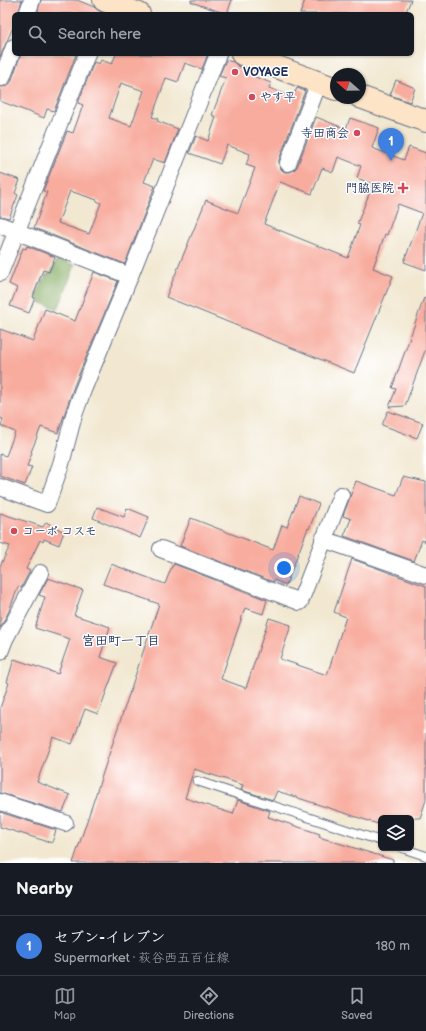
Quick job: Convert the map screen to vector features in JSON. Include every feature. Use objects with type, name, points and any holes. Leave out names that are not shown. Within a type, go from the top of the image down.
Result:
[{"type":"main road","points":[[105,5],[131,12]]},
{"type":"main road","points":[[247,56],[327,85]]},
{"type":"main road","points":[[366,99],[426,121]]},
{"type":"street","points":[[28,12],[32,0]]},
{"type":"street","points":[[2,78],[12,52]]},
{"type":"street","points":[[0,273],[86,56]]},
{"type":"street","points":[[0,486],[47,504],[61,464],[74,415],[83,390],[217,56]]},
{"type":"street","points":[[288,163],[327,85]]},
{"type":"street","points":[[0,225],[130,276]]},
{"type":"street","points":[[162,549],[300,602],[341,495]]},
{"type":"street","points":[[323,539],[426,575]]},
{"type":"street","points":[[2,643],[40,573]]},
{"type":"street","points":[[0,802],[65,823]]},
{"type":"lane","points":[[197,781],[378,840]]},
{"type":"lane","points":[[411,851],[426,856]]},
{"type":"green space","points":[[57,259],[75,265],[58,309],[39,302],[36,295],[46,275],[51,273]]},
{"type":"building","points":[[0,0],[22,0],[19,12],[12,12],[12,30],[0,57]]},
{"type":"building","points":[[41,0],[77,0],[94,7],[101,12],[38,12]]},
{"type":"building","points":[[191,0],[232,0],[228,12],[221,12],[191,2]]},
{"type":"building","points":[[305,0],[411,0],[406,12],[301,12]]},
{"type":"building","points":[[20,56],[76,56],[54,111],[47,109],[44,118],[0,101],[0,87],[8,86],[11,82]]},
{"type":"building","points":[[115,56],[207,56],[202,69],[185,63],[178,82],[166,78],[152,117],[158,119],[157,121],[178,129],[165,163],[153,159],[144,182],[155,186],[125,264],[34,228],[47,192],[43,191],[67,131],[73,133],[83,105],[78,103],[94,62],[99,64],[101,60],[112,64]],"holes":[[[121,83],[144,91],[131,126],[109,118]],[[70,191],[97,200],[101,203],[89,234],[58,223]]]},
{"type":"building","points":[[226,60],[232,61],[238,66],[251,71],[250,75],[271,83],[269,88],[293,97],[297,88],[305,91],[279,160],[279,165],[284,172],[290,172],[297,167],[316,117],[346,129],[350,118],[379,128],[372,148],[404,160],[409,147],[426,153],[426,270],[404,262],[422,213],[398,204],[373,268],[393,276],[354,373],[166,297],[206,200],[238,213],[255,168],[246,165],[250,154],[227,145],[220,164],[189,153],[196,136],[208,141],[216,117],[212,115],[226,78],[219,76]],"holes":[[[338,157],[361,166],[357,178],[373,184],[357,224],[360,225],[348,258],[264,224],[280,182],[312,194],[322,168],[333,172]]]},
{"type":"building","points":[[396,80],[415,88],[410,102],[390,95]]},
{"type":"building","points":[[0,173],[20,180],[15,193],[18,195],[9,218],[0,216]]},
{"type":"building","points":[[27,246],[55,257],[49,272],[43,270],[29,313],[10,306],[17,288],[9,284],[23,248],[26,249]]},
{"type":"building","points":[[94,272],[118,281],[74,386],[58,433],[41,427],[27,466],[32,467],[25,485],[0,476],[0,454],[6,456],[15,432],[1,426],[3,419],[0,418],[0,329],[33,341],[45,309],[75,321]]},
{"type":"building","points":[[424,298],[426,299],[426,348],[405,406],[389,407],[396,389],[392,388]]},
{"type":"building","points":[[388,411],[423,423],[417,438],[382,425]]},
{"type":"building","points":[[403,477],[426,482],[426,542],[422,540],[414,561],[344,536],[351,519],[343,516],[356,481],[396,495]]},
{"type":"building","points":[[299,496],[319,504],[286,585],[274,580],[273,582],[180,546],[191,518],[273,550],[282,525],[287,527]]},
{"type":"building","points":[[97,507],[124,517],[127,508],[149,517],[140,538],[93,518]]},
{"type":"building","points":[[0,513],[43,527],[46,522],[64,532],[59,545],[44,539],[43,542],[40,540],[26,569],[30,571],[21,588],[18,587],[9,611],[0,628],[0,566],[10,546],[0,543]]},
{"type":"building","points":[[352,559],[426,586],[426,800],[420,818],[414,818],[414,815],[378,815],[378,824],[277,791],[273,800],[241,790],[243,785],[194,769],[185,798],[233,814],[238,800],[270,811],[268,817],[320,834],[319,837],[393,860],[393,863],[73,863],[159,604],[103,584],[111,564],[165,584],[174,564],[267,600],[263,614],[245,608],[221,679],[246,688],[269,618],[291,625],[280,659],[327,675],[346,617],[334,612]]},
{"type":"building","points":[[48,578],[83,590],[74,615],[110,627],[100,657],[117,663],[98,714],[85,709],[72,744],[53,737],[37,782],[70,795],[63,812],[0,793],[0,708],[9,683],[7,682],[14,659],[58,674],[70,639],[35,628],[45,597],[39,595]]},
{"type":"building","points":[[0,812],[56,830],[52,843],[0,827]]},
{"type":"place","name":"VOYAGE","points":[[235,72]]},
{"type":"place","name":"やす平","points":[[252,97]]},
{"type":"place","name":"寺田商会","points":[[357,133]]},
{"type":"place","name":"セブン-イレブン","points":[[391,161]]},
{"type":"place","name":"門脇医院","points":[[403,188]]},
{"type":"place","name":"コーポ コスモ","points":[[14,531]]},
{"type":"district","name":"宮田町一丁目","points":[[121,640]]}]
